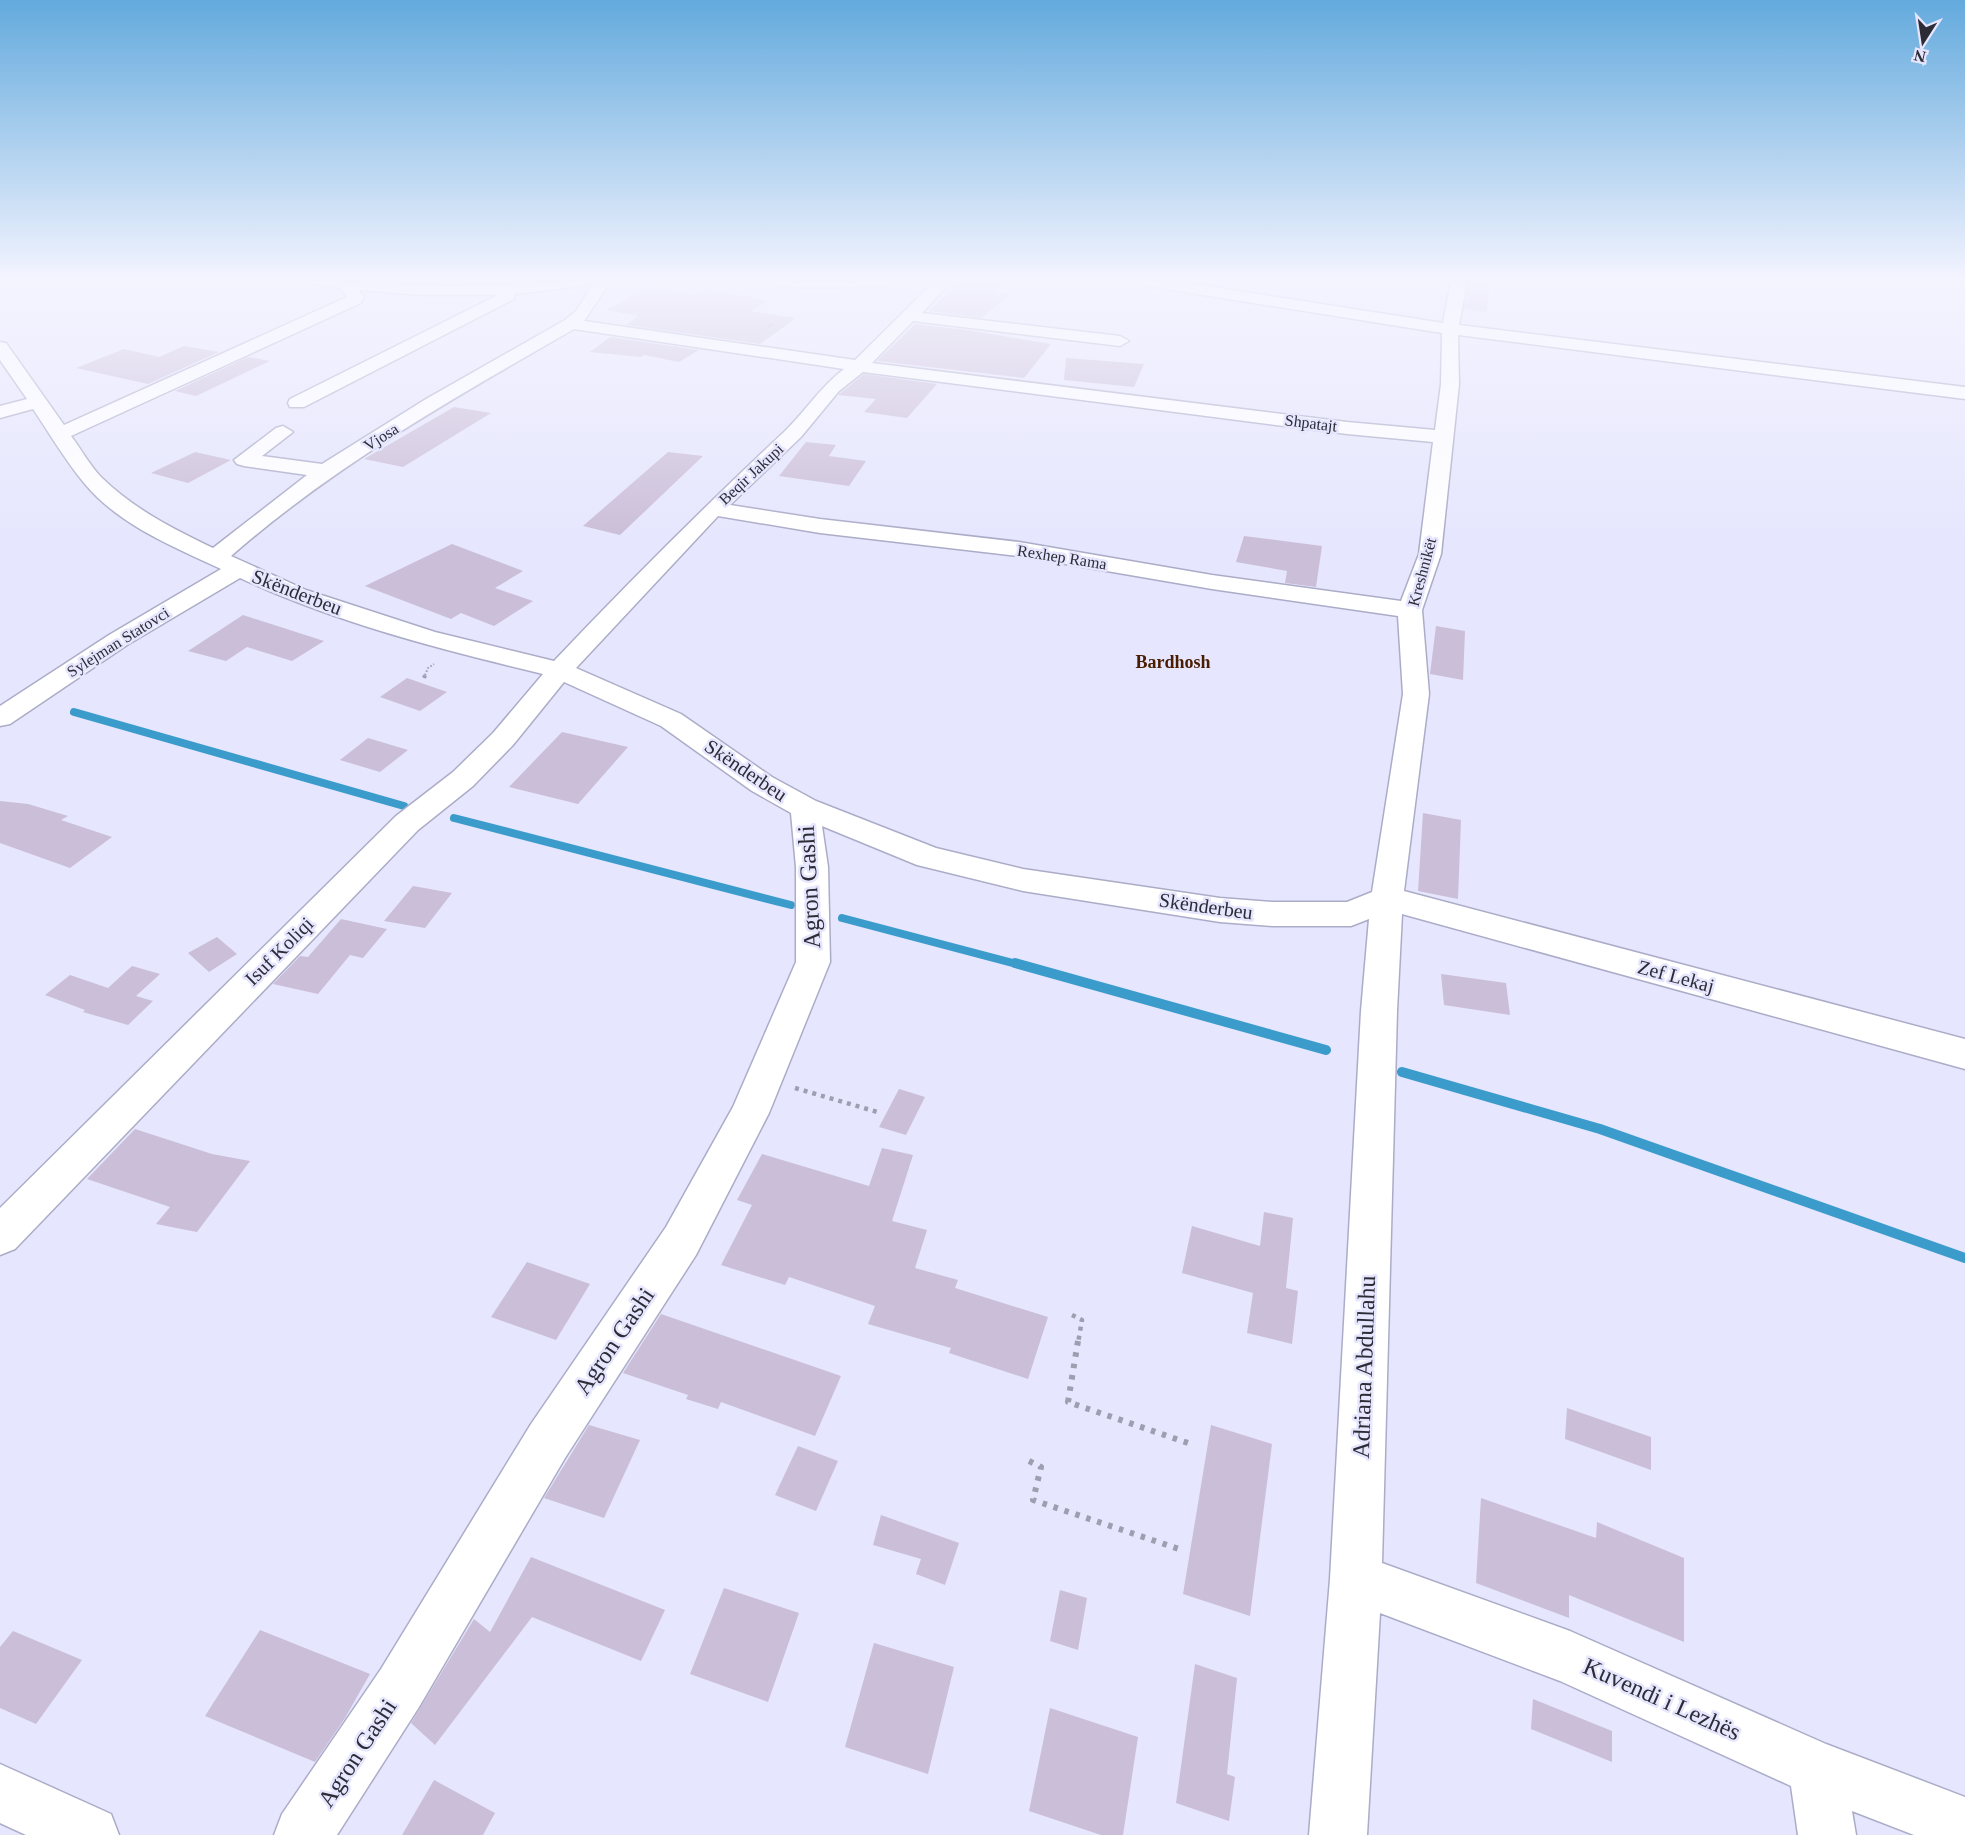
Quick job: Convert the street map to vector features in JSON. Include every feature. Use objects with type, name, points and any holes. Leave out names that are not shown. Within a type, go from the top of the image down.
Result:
[{"type":"street","name":"Skënderbeu","points":[[13,367],[93,481],[131,513],[171,537],[297,595],[427,638],[560,670],[626,702],[671,720],[762,784],[805,808],[928,857],[1023,880],[1220,910],[1273,914],[1351,915],[1387,898]]},
{"type":"street","points":[[59,434],[208,367]]},
{"type":"street","points":[[297,403],[369,367]]},
{"type":"street","name":"Vjosa","points":[[227,562],[285,499],[326,471],[500,367]]},
{"type":"street","name":"Shpatajt","points":[[858,367],[1280,420],[1444,437]]},
{"type":"street","name":"Beqir Jakupi","points":[[560,670],[713,509],[794,433],[832,387],[858,367]]},
{"type":"street","name":"Kreshnikët","points":[[1387,898],[1416,694],[1410,610],[1430,554],[1450,384],[1450,367]]},
{"type":"street","points":[[1753,367],[1965,393]]},
{"type":"street","points":[[0,412],[37,402]]},
{"type":"street","points":[[284,432],[244,460],[326,471]]},
{"type":"street","name":"Rexhep Rama","points":[[713,509],[820,526],[1019,549],[1212,582],[1410,610]]},
{"type":"street","name":"Sylejman Statovci","points":[[0,718],[118,640],[227,562]]},
{"type":"street","name":"Isuf Koliqi","points":[[0,1236],[407,824],[463,779],[504,739],[560,670]]},
{"type":"street","name":"Agron Gashi","points":[[303,1835],[400,1688],[548,1441],[681,1241],[750,1113],[813,962],[812,867],[805,808]]},
{"type":"street","name":"Zef Lekaj","points":[[1387,898],[1965,1054]]},
{"type":"street","name":"Adriana Abdullahu","points":[[1338,1835],[1356,1579],[1379,1023],[1387,898]]},
{"type":"street","name":"Kuvendi i Lezhës","points":[[1356,1579],[1570,1658],[1817,1769],[1965,1826]]},
{"type":"street","points":[[1817,1769],[1827,1835]]},
{"type":"street","points":[[0,1794],[90,1835]]},
{"type":"path","points":[[764,1079],[881,1113]]},
{"type":"path","points":[[1072,1315],[1082,1320],[1068,1402],[1188,1443]]},
{"type":"path","points":[[1029,1461],[1041,1467],[1033,1500],[1179,1549]]},
{"type":"building","points":[[79,367],[187,367],[148,384],[76,368]]},
{"type":"building","points":[[227,367],[258,367],[196,396],[175,391]]},
{"type":"building","points":[[926,367],[1033,367],[1024,378]]},
{"type":"building","points":[[1065,367],[1143,367],[1134,387],[1064,380]]},
{"type":"building","points":[[864,374],[937,384],[907,418],[864,412],[876,399],[838,395]]},
{"type":"building","points":[[454,407],[491,413],[403,467],[364,459]]},
{"type":"building","points":[[806,442],[836,445],[829,456],[866,461],[849,486],[779,476]]},
{"type":"building","points":[[195,452],[231,460],[188,483],[151,473]]},
{"type":"building","points":[[668,452],[703,456],[620,535],[583,526]]},
{"type":"building","points":[[1244,536],[1322,546],[1316,587],[1285,583],[1287,571],[1236,562]]},
{"type":"building","points":[[452,544],[523,571],[495,588],[533,601],[494,626],[461,613],[451,619],[365,586]]},
{"type":"building","points":[[243,615],[324,641],[292,661],[247,647],[226,661],[188,651]]},
{"type":"building","points":[[1436,626],[1465,631],[1463,680],[1430,674]]},
{"type":"building","points":[[407,678],[447,692],[420,711],[380,697]]},
{"type":"building","points":[[562,732],[628,747],[578,804],[509,787]]},
{"type":"building","points":[[368,738],[408,750],[380,772],[340,760]]},
{"type":"building","points":[[0,801],[28,804],[68,816],[61,820],[112,837],[70,868],[0,843]]},
{"type":"building","points":[[1423,813],[1461,820],[1458,899],[1418,891]]},
{"type":"building","points":[[413,886],[452,893],[425,928],[384,921]]},
{"type":"building","points":[[341,919],[387,929],[363,958],[350,955],[318,994],[273,984],[300,956],[308,957]]},
{"type":"building","points":[[217,937],[237,954],[209,972],[188,953]]},
{"type":"building","points":[[132,966],[160,974],[136,996],[153,1001],[128,1025],[83,1012],[85,1010],[45,995],[70,975],[108,988]]},
{"type":"building","points":[[1441,974],[1506,983],[1510,1015],[1444,1005]]},
{"type":"building","points":[[899,1089],[925,1097],[906,1135],[879,1127]]},
{"type":"building","points":[[135,1129],[212,1154],[250,1161],[197,1232],[156,1224],[170,1207],[87,1179]]},
{"type":"building","points":[[882,1148],[913,1155],[892,1221],[927,1230],[915,1268],[958,1280],[955,1288],[1048,1317],[1028,1379],[949,1353],[951,1348],[868,1324],[875,1306],[789,1277],[785,1285],[721,1265],[752,1205],[737,1200],[762,1154],[869,1186]]},
{"type":"building","points":[[1264,1212],[1293,1218],[1286,1288],[1298,1291],[1292,1344],[1247,1333],[1253,1293],[1182,1273],[1192,1226],[1260,1246]]},
{"type":"building","points":[[527,1262],[590,1284],[556,1340],[491,1317]]},
{"type":"building","points":[[661,1314],[841,1376],[815,1436],[721,1402],[718,1409],[686,1399],[688,1395],[623,1373]]},
{"type":"building","points":[[1567,1408],[1651,1437],[1651,1470],[1565,1439]]},
{"type":"building","points":[[589,1425],[640,1440],[604,1518],[544,1498]]},
{"type":"building","points":[[1211,1425],[1272,1444],[1250,1616],[1183,1594]]},
{"type":"building","points":[[798,1446],[838,1461],[816,1511],[775,1495]]},
{"type":"building","points":[[1481,1498],[1596,1538],[1597,1522],[1684,1558],[1684,1642],[1569,1595],[1569,1618],[1476,1583]]},
{"type":"building","points":[[881,1515],[959,1543],[945,1585],[916,1574],[921,1559],[873,1545]]},
{"type":"building","points":[[531,1557],[665,1610],[641,1661],[532,1617],[435,1745],[411,1723],[474,1619],[490,1632]]},
{"type":"building","points":[[724,1588],[799,1613],[768,1702],[690,1674]]},
{"type":"building","points":[[1060,1590],[1087,1598],[1078,1650],[1050,1641]]},
{"type":"building","points":[[260,1630],[370,1674],[345,1718],[315,1762],[205,1716]]},
{"type":"building","points":[[13,1631],[82,1660],[36,1724],[0,1708],[0,1647]]},
{"type":"building","points":[[874,1643],[954,1667],[928,1774],[845,1747]]},
{"type":"building","points":[[1195,1664],[1237,1678],[1227,1774],[1235,1777],[1229,1821],[1176,1803]]},
{"type":"building","points":[[1533,1699],[1612,1731],[1612,1762],[1531,1729]]},
{"type":"building","points":[[1050,1708],[1138,1737],[1123,1835],[1101,1835],[1029,1811]]},
{"type":"building","points":[[434,1780],[495,1813],[483,1835],[402,1835]]},
{"type":"waterway","points":[[74,712],[404,806]]},
{"type":"waterway","points":[[454,818],[791,905]]},
{"type":"waterway","points":[[842,918],[1020,965]]},
{"type":"waterway","points":[[1015,963],[1326,1050]]},
{"type":"waterway","points":[[1402,1072],[1600,1129],[1965,1258]]},
{"type":"district","name":"Bardhosh","points":[[1173,662]]}]
